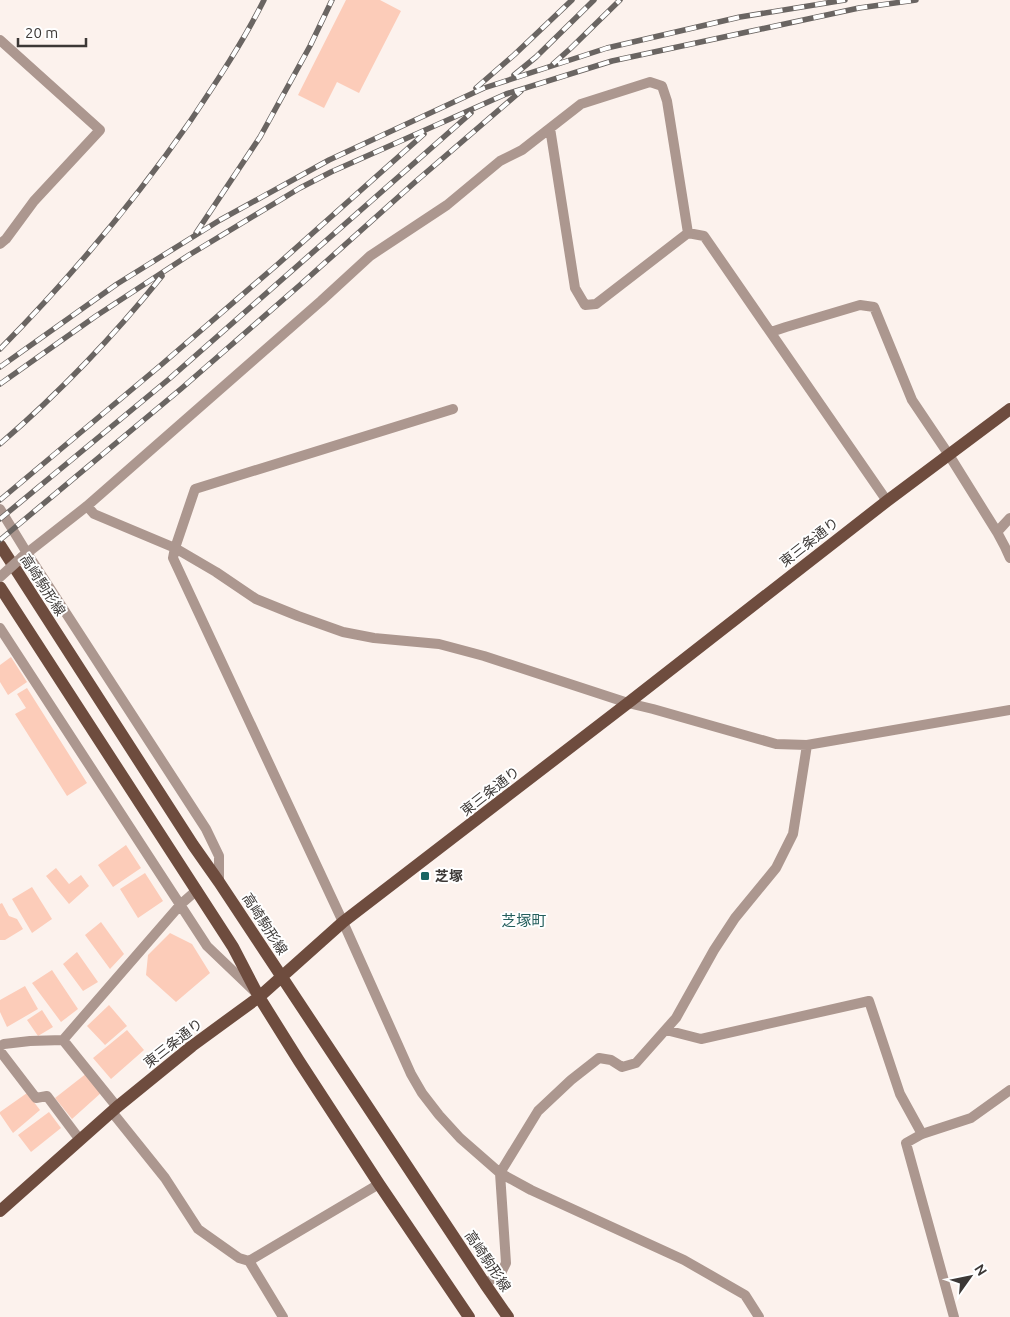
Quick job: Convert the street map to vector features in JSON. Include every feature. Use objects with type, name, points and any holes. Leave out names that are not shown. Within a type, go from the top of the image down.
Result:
[{"type":"main road","name":"東三条通り","points":[[0,1211],[80,1140],[192,1046],[282,978],[343,922],[887,501],[1010,409]]},
{"type":"main road","name":"高崎駒形線","points":[[0,545],[188,837],[508,1317]]},
{"type":"main road","points":[[0,587],[233,947],[259,997],[379,1184],[469,1317]]},
{"type":"street","points":[[0,40],[100,130],[34,201],[6,239],[0,244]]},
{"type":"street","points":[[0,577],[88,506],[370,256],[447,205],[500,161],[522,150],[581,104],[650,82],[662,86],[668,101],[688,233]]},
{"type":"street","points":[[550,128],[575,288],[585,305],[596,304],[688,233],[704,236],[887,501]]},
{"type":"street","points":[[771,332],[860,306],[874,307],[912,400],[998,532],[1010,558]]},
{"type":"street","points":[[453,410],[195,489],[173,558],[343,922],[411,1074],[438,1115],[460,1138],[500,1173],[531,1190],[684,1260],[745,1295],[759,1317]]},
{"type":"street","points":[[88,506],[94,514],[175,548],[216,572],[256,600],[343,632],[374,638],[439,644],[484,656],[628,703],[776,744],[806,746],[1010,710]]},
{"type":"street","points":[[0,509],[25,555],[206,829],[219,856],[219,882]]},
{"type":"street","points":[[998,532],[1010,518]]},
{"type":"street","points":[[0,628],[207,946],[259,997]]},
{"type":"street","points":[[485,1284],[501,1273],[506,1263],[500,1173],[538,1111],[570,1080],[599,1058],[611,1060],[622,1066],[636,1063],[676,1018],[714,950],[735,918],[776,868],[793,834],[806,746]]},
{"type":"street","points":[[80,1140],[47,1096],[36,1098],[1,1044],[63,1040],[180,904],[196,890]]},
{"type":"street","points":[[666,1030],[702,1038],[869,1001],[900,1094],[922,1134]]},
{"type":"street","points":[[63,1040],[165,1178],[198,1229],[240,1258],[249,1261],[283,1317]]},
{"type":"street","points":[[954,1317],[906,1143],[922,1134],[971,1118],[1010,1090]]},
{"type":"street","points":[[249,1261],[379,1184]]},
{"type":"building","points":[[346,0],[380,0],[401,11],[359,93],[337,82],[324,108],[298,95]]},
{"type":"building","points":[[11,657],[27,682],[8,695],[0,682],[0,665]]},
{"type":"building","points":[[27,688],[87,783],[67,796],[15,714],[26,708],[17,694]]},
{"type":"building","points":[[126,845],[141,868],[113,887],[98,865]]},
{"type":"building","points":[[56,868],[69,884],[81,875],[89,886],[69,904],[46,876]]},
{"type":"building","points":[[145,873],[163,901],[138,918],[120,889]]},
{"type":"building","points":[[32,887],[52,919],[32,933],[12,899]]},
{"type":"building","points":[[2,903],[9,916],[17,919],[23,929],[5,940],[0,940],[0,904]]},
{"type":"building","points":[[101,922],[124,954],[110,969],[85,935]]},
{"type":"building","points":[[170,933],[192,944],[210,973],[176,1002],[146,975],[148,955]]},
{"type":"building","points":[[77,952],[98,982],[83,991],[63,964]]},
{"type":"building","points":[[52,970],[78,1009],[61,1022],[32,983]]},
{"type":"building","points":[[25,986],[38,1009],[7,1027],[0,1012],[0,1000]]},
{"type":"building","points":[[109,1005],[127,1026],[105,1045],[87,1026]]},
{"type":"building","points":[[42,1010],[53,1027],[38,1036],[27,1020]]},
{"type":"building","points":[[127,1030],[144,1050],[111,1079],[93,1058]]},
{"type":"building","points":[[87,1073],[102,1092],[72,1119],[55,1098]]},
{"type":"building","points":[[27,1093],[40,1110],[13,1133],[0,1112]]},
{"type":"building","points":[[49,1112],[61,1128],[31,1152],[18,1135]]},
{"type":"railway","points":[[0,349],[76,267],[147,180],[191,120],[220,76],[264,0]]},
{"type":"railway","points":[[196,233],[260,137],[310,46],[332,0]]},
{"type":"railway","points":[[476,88],[572,0]]},
{"type":"railway","points":[[514,75],[536,57],[594,0]]},
{"type":"railway","points":[[553,64],[620,0]]},
{"type":"railway","points":[[0,367],[117,284],[220,220],[329,160],[484,88],[607,48],[740,17],[845,0]]},
{"type":"railway","points":[[0,384],[96,316],[189,255],[300,188],[331,172],[506,94],[612,61],[859,8],[916,0]]},
{"type":"railway","points":[[0,540],[182,388],[521,91]]},
{"type":"railway","points":[[0,519],[169,379],[471,113]]},
{"type":"railway","points":[[0,500],[161,365],[424,134]]},
{"type":"railway","points":[[0,444],[85,364],[162,276]]},
{"type":"place","name":"芝塚","points":[[425,876]]},
{"type":"district","name":"芝塚町","points":[[524,921]]}]
